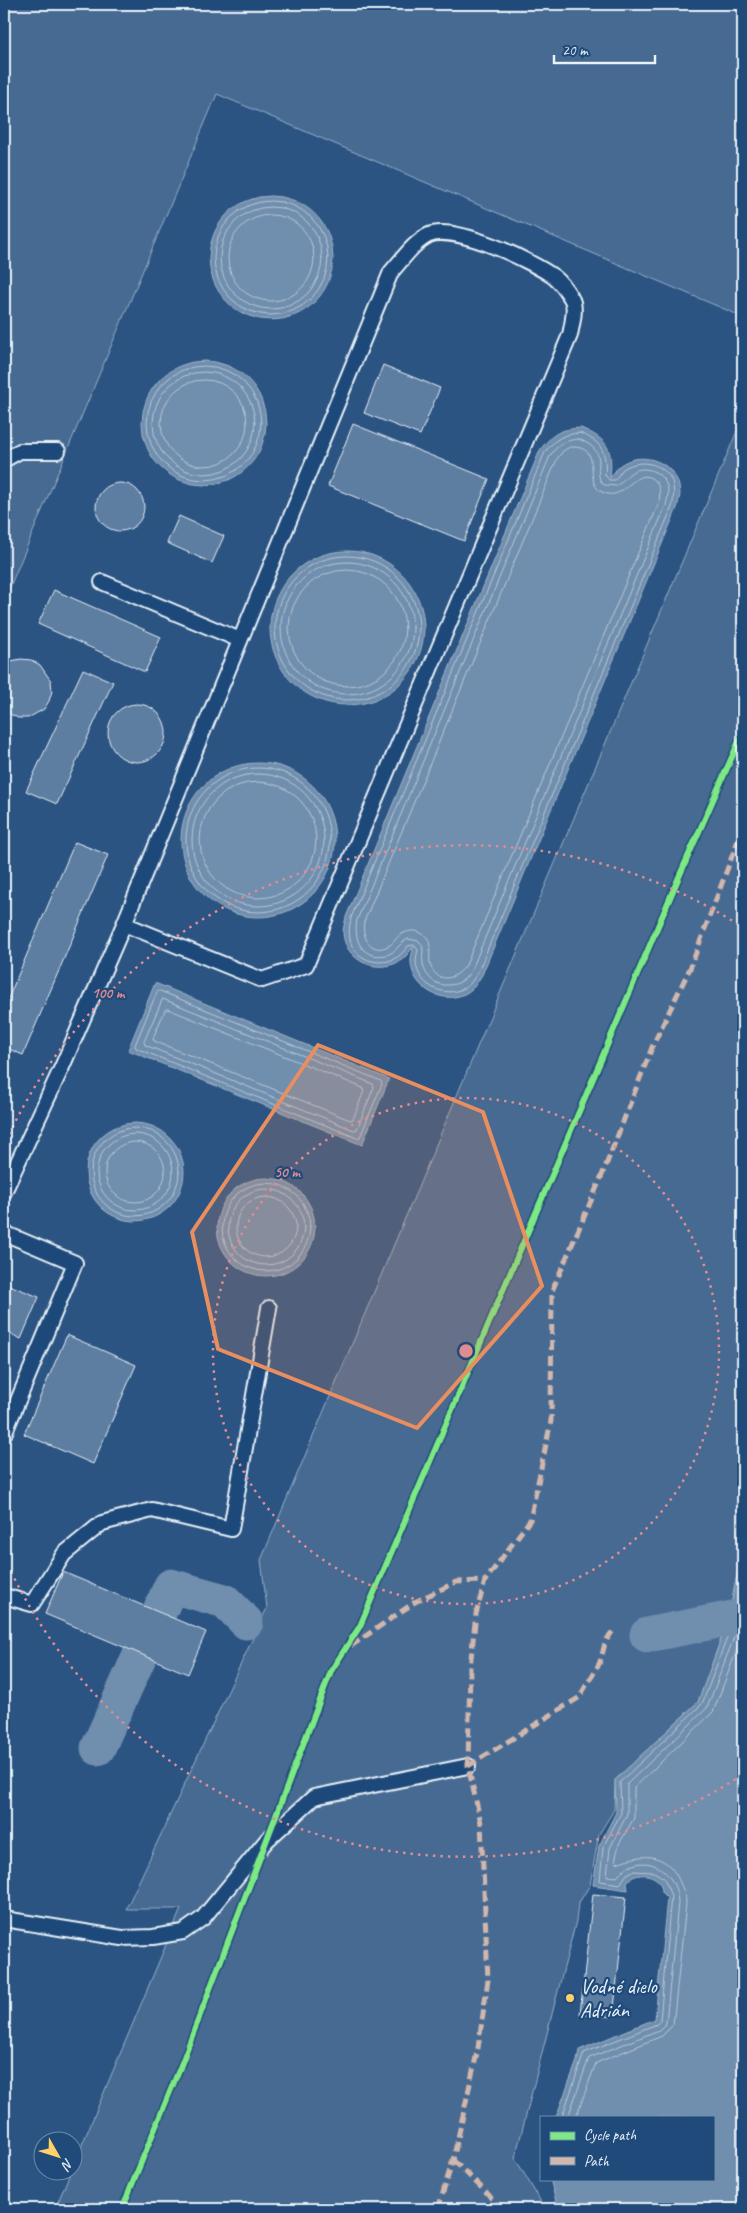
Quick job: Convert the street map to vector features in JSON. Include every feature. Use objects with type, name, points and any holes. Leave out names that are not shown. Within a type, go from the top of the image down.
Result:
[{"type":"lane","points":[[4,1192],[66,1058],[124,924],[391,272],[406,255],[430,235],[448,232],[508,250],[554,278],[572,299],[574,316],[570,335],[306,965],[262,980],[124,924]]},
{"type":"lane","points":[[4,460],[20,451],[58,450]]},
{"type":"lane","points":[[102,582],[240,640]]},
{"type":"lane","points":[[4,1233],[75,1263],[4,1434]]},
{"type":"lane","points":[[4,1596],[32,1604],[64,1554],[102,1523],[152,1510],[232,1528],[269,1308]]},
{"type":"lane","points":[[4,1919],[122,1938],[153,1937],[183,1932],[203,1918],[267,1840],[314,1797],[468,1766]]},
{"type":"highlighted area","points":[[318,1045],[483,1112],[542,1286],[417,1428],[218,1349],[192,1232]]},
{"type":"shaded area","points":[[4,4],[743,4],[743,317],[217,94],[4,601]]},
{"type":"shaded area","points":[[743,417],[743,1545],[728,1620],[698,1702],[615,1780],[614,1810],[599,1834],[590,1885],[578,1904],[576,1921],[515,2158],[545,2209],[55,2209],[67,2180],[82,2180],[82,2145],[181,1909],[126,1909],[267,1608],[261,1560]]},
{"type":"water","points":[[271,196],[295,201],[315,214],[328,234],[333,258],[328,282],[315,302],[295,315],[271,320],[247,315],[227,302],[214,282],[209,258],[214,234],[227,214],[247,201]]},
{"type":"water","points":[[204,361],[228,366],[248,379],[261,399],[266,423],[261,447],[248,467],[228,480],[204,485],[180,480],[160,467],[147,447],[142,423],[147,399],[160,379],[180,366]]},
{"type":"water","points":[[581,428],[598,437],[607,447],[611,460],[610,478],[619,466],[628,461],[638,458],[658,462],[673,474],[678,482],[679,500],[482,975],[476,985],[464,994],[444,997],[434,994],[418,982],[413,973],[411,963],[413,947],[403,959],[394,964],[384,966],[374,966],[357,958],[350,952],[345,943],[343,933],[346,917],[540,450],[558,433],[568,429]]},
{"type":"water","points":[[347,551],[362,552],[377,557],[402,573],[418,598],[423,613],[423,643],[418,658],[402,683],[377,699],[362,704],[347,705],[332,704],[317,699],[292,683],[276,658],[271,643],[270,628],[271,613],[276,598],[292,573],[317,557],[332,552]]},
{"type":"water","points":[[258,763],[273,764],[288,769],[313,785],[329,810],[334,825],[334,855],[329,870],[313,895],[288,911],[273,916],[258,917],[243,916],[228,911],[203,895],[187,870],[182,855],[181,840],[182,825],[187,810],[203,785],[228,769],[243,764]]},
{"type":"water","points":[[155,983],[389,1079],[362,1145],[128,1050]]},
{"type":"water","points":[[135,1123],[154,1127],[170,1137],[180,1153],[184,1172],[180,1191],[170,1207],[154,1217],[135,1221],[116,1217],[100,1207],[90,1191],[86,1172],[90,1153],[100,1137],[116,1127]]},
{"type":"water","points":[[266,1178],[285,1182],[301,1192],[311,1208],[315,1227],[311,1246],[301,1262],[285,1272],[266,1276],[247,1272],[231,1262],[221,1246],[217,1227],[221,1208],[231,1192],[247,1182]]},
{"type":"water","points":[[743,1545],[743,2209],[558,2209],[550,2180],[714,2180],[714,2116],[556,2116],[577,2061],[579,2050],[655,2019],[667,1898],[662,1893],[658,1881],[649,1876],[643,1875],[632,1878],[627,1882],[628,1890],[593,1885],[599,1846],[616,1812],[615,1780],[698,1702],[728,1620]]},
{"type":"building","points":[[383,365],[440,388],[420,435],[364,413]]},
{"type":"building","points":[[353,424],[489,479],[464,541],[328,486]]},
{"type":"building","points":[[115,483],[125,483],[137,490],[144,502],[144,512],[137,524],[125,531],[115,531],[107,527],[100,520],[96,512],[96,502],[100,494],[107,487]]},
{"type":"building","points":[[179,516],[224,536],[212,563],[167,543]]},
{"type":"building","points":[[54,590],[161,637],[145,672],[38,624]]},
{"type":"building","points":[[31,660],[40,665],[51,681],[52,691],[49,701],[44,709],[28,718],[18,718],[4,711],[4,667],[11,661]]},
{"type":"building","points":[[83,669],[113,682],[57,804],[26,791]]},
{"type":"building","points":[[131,704],[143,704],[158,712],[166,727],[166,739],[158,754],[143,762],[131,762],[116,754],[108,739],[108,727],[116,712]]},
{"type":"building","points":[[75,842],[108,855],[23,1055],[4,1047],[4,1008]]},
{"type":"building","points":[[4,1283],[39,1297],[21,1339],[4,1331]]},
{"type":"building","points":[[67,1335],[136,1365],[93,1464],[24,1434]]},
{"type":"building","points":[[63,1572],[206,1632],[188,1674],[45,1614]]},
{"type":"building","points":[[593,1894],[626,1897],[613,2017],[580,2014]]},
{"type":"waterway","points":[[98,1748],[171,1586],[225,1601],[246,1622]]},
{"type":"waterway","points":[[647,1635],[743,1616]]},
{"type":"marked path","points":[[438,2209],[453,2160],[478,2048],[488,1980],[481,1823],[468,1766],[470,1667],[476,1614],[485,1581],[530,1520],[551,1421],[552,1291],[603,1173],[653,1045],[691,966],[743,827]]},
{"type":"marked path","points":[[351,1646],[415,1602],[456,1582],[485,1581]]},
{"type":"marked path","points":[[468,1766],[580,1697],[598,1666],[607,1640],[613,1631]]},
{"type":"marked path","points":[[453,2160],[487,2193],[500,2209]]},
{"type":"cycle path","points":[[122,2209],[181,2065],[331,1671],[360,1626],[675,886],[743,732]]},
{"type":"place","name":"Vodné dielo Adrián","points":[[570,1998]]}]
